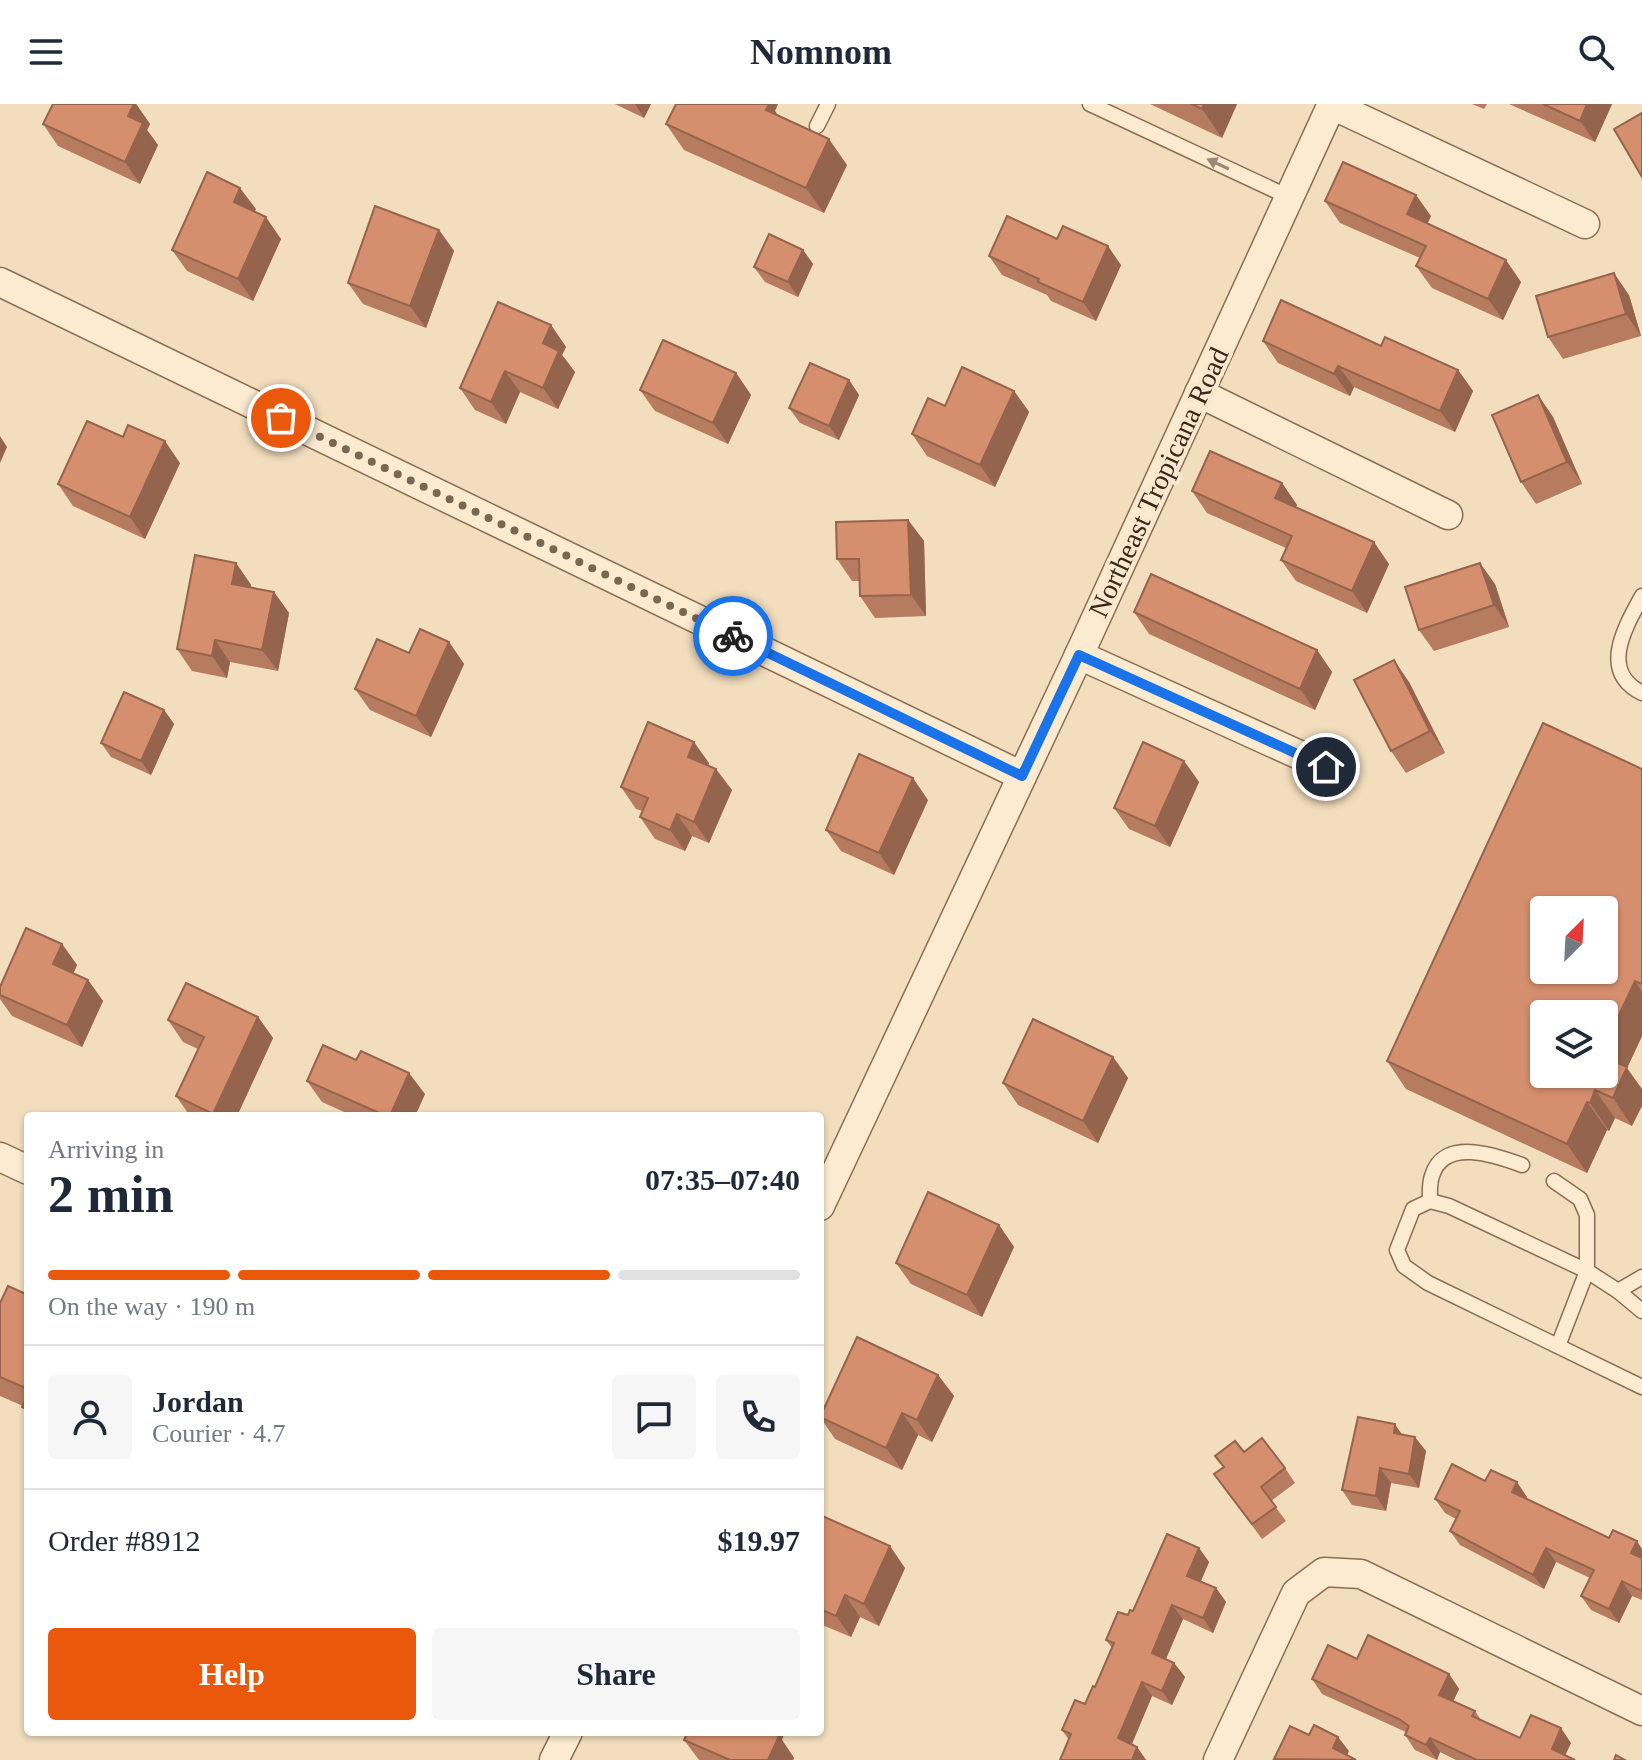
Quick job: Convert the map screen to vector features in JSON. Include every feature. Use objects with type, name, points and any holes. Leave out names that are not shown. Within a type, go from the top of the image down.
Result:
[{"type":"street","name":"Northeast Tropicana Road","points":[[824,1197],[1079,655],[1332,104]]},
{"type":"street","points":[[1332,104],[1585,224]]},
{"type":"street","points":[[0,282],[1022,776]]},
{"type":"street","points":[[1199,393],[1448,515]]},
{"type":"street","points":[[1079,655],[1326,767]]},
{"type":"street","points":[[0,1157],[24,1168]]},
{"type":"street","points":[[1218,1760],[1296,1593],[1324,1572],[1361,1574],[1642,1711]]},
{"type":"street","points":[[554,1760],[566,1736]]},
{"type":"lane","points":[[817,126],[828,104]]},
{"type":"lane","points":[[1090,104],[1289,197]]},
{"type":"lane","points":[[1642,596],[1620,638],[1618,666],[1633,689],[1642,693]]},
{"type":"lane","points":[[1430,1201],[1431,1178],[1437,1164],[1448,1155],[1471,1152],[1499,1156],[1522,1165]]},
{"type":"lane","points":[[1554,1181],[1580,1199],[1587,1215],[1587,1271],[1558,1346]]},
{"type":"lane","points":[[1642,1311],[1587,1271],[1449,1206],[1430,1201],[1413,1209],[1397,1250],[1404,1266],[1428,1283],[1642,1387]]},
{"type":"lane","points":[[1618,1291],[1642,1277]]},
{"type":"building","points":[[53,104],[134,104],[128,116],[143,123],[125,162],[43,124]]},
{"type":"building","points":[[676,104],[769,104],[766,110],[829,139],[806,188],[666,124]]},
{"type":"building","points":[[1543,104],[1587,104],[1580,121]]},
{"type":"building","points":[[1642,113],[1642,177],[1614,129]]},
{"type":"building","points":[[1343,162],[1416,195],[1407,214],[1506,260],[1488,299],[1416,266],[1426,246],[1325,201]]},
{"type":"building","points":[[207,172],[240,188],[234,202],[266,217],[238,279],[172,250]]},
{"type":"building","points":[[375,206],[439,230],[410,306],[348,283]]},
{"type":"building","points":[[1007,216],[1057,239],[1063,226],[1108,246],[1083,302],[989,256]]},
{"type":"building","points":[[769,234],[803,250],[788,282],[754,267]]},
{"type":"building","points":[[1614,273],[1626,314],[1548,337],[1536,296]]},
{"type":"building","points":[[1281,300],[1381,346],[1385,337],[1458,370],[1440,411],[1338,366],[1334,374],[1263,341]]},
{"type":"building","points":[[498,302],[551,325],[543,343],[559,351],[543,388],[505,371],[491,402],[460,388]]},
{"type":"building","points":[[663,340],[736,373],[713,423],[640,390]]},
{"type":"building","points":[[810,363],[849,380],[829,426],[789,408]]},
{"type":"building","points":[[962,367],[1014,391],[980,465],[912,434],[928,398],[945,406]]},
{"type":"building","points":[[1538,395],[1567,462],[1521,482],[1492,415]]},
{"type":"building","points":[[87,421],[123,437],[128,425],[165,441],[130,517],[58,484]]},
{"type":"building","points":[[1210,451],[1282,483],[1275,498],[1374,542],[1352,591],[1281,560],[1292,536],[1192,491]]},
{"type":"building","points":[[908,520],[911,595],[860,596],[859,559],[837,559],[836,522]]},
{"type":"building","points":[[195,555],[236,563],[232,584],[274,592],[262,650],[215,640],[212,656],[177,649]]},
{"type":"building","points":[[1480,563],[1494,605],[1419,630],[1405,587]]},
{"type":"building","points":[[1151,574],[1317,650],[1300,689],[1134,612]]},
{"type":"building","points":[[420,629],[449,642],[416,716],[355,689],[377,639],[409,653]]},
{"type":"building","points":[[1394,660],[1430,731],[1391,751],[1354,680]]},
{"type":"building","points":[[124,692],[164,710],[141,761],[101,743]]},
{"type":"building","points":[[648,722],[694,742],[688,757],[716,769],[694,822],[677,814],[670,830],[640,817],[648,798],[621,787]]},
{"type":"building","points":[[1543,723],[1642,769],[1642,984],[1635,981],[1618,1017],[1618,1000],[1530,1000],[1530,1088],[1618,1088],[1613,1098],[1595,1090],[1567,1144],[1387,1061]]},
{"type":"building","points":[[1143,742],[1184,761],[1155,826],[1114,808]]},
{"type":"building","points":[[859,754],[913,778],[879,853],[826,830]]},
{"type":"building","points":[[26,928],[62,944],[53,964],[88,980],[67,1025],[0,995],[0,987]]},
{"type":"building","points":[[186,983],[258,1017],[214,1112],[176,1096],[204,1037],[168,1020]]},
{"type":"building","points":[[1033,1019],[1113,1057],[1083,1121],[1003,1083]]},
{"type":"building","points":[[323,1045],[356,1060],[361,1051],[409,1073],[392,1112],[377,1112],[307,1081]]},
{"type":"building","points":[[1618,1063],[1627,1067],[1618,1087]]},
{"type":"building","points":[[928,1192],[999,1225],[967,1295],[896,1263]]},
{"type":"building","points":[[8,1286],[24,1293],[24,1387],[0,1377],[0,1303]]},
{"type":"building","points":[[857,1337],[938,1375],[917,1420],[902,1413],[886,1448],[824,1419],[824,1408]]},
{"type":"building","points":[[1358,1417],[1395,1424],[1394,1433],[1415,1437],[1409,1474],[1380,1468],[1376,1496],[1342,1490]]},
{"type":"building","points":[[1262,1438],[1285,1468],[1261,1487],[1276,1507],[1252,1524],[1214,1474],[1224,1467],[1215,1456],[1235,1441],[1244,1452]]},
{"type":"building","points":[[1452,1464],[1485,1481],[1491,1470],[1517,1482],[1512,1492],[1609,1538],[1613,1530],[1637,1541],[1631,1553],[1642,1558],[1642,1591],[1622,1581],[1609,1609],[1581,1596],[1594,1570],[1546,1548],[1533,1575],[1450,1531],[1460,1511],[1435,1499]]},
{"type":"building","points":[[824,1517],[890,1546],[864,1604],[845,1595],[836,1616],[824,1611]]},
{"type":"building","points":[[1167,1534],[1199,1548],[1187,1576],[1216,1588],[1203,1618],[1172,1605],[1152,1653],[1174,1663],[1162,1691],[1142,1682],[1118,1738],[1137,1747],[1132,1760],[1060,1760],[1071,1734],[1062,1730],[1075,1700],[1085,1704],[1095,1687],[1114,1643],[1106,1640],[1118,1612],[1128,1615],[1130,1610],[1133,1611]]},
{"type":"building","points":[[1368,1635],[1449,1674],[1439,1695],[1475,1711],[1472,1716],[1520,1738],[1531,1715],[1561,1728],[1552,1749],[1575,1760],[1477,1760],[1430,1738],[1426,1745],[1405,1735],[1409,1726],[1399,1719],[1312,1679],[1328,1645],[1357,1659]]},
{"type":"building","points":[[1314,1725],[1338,1737],[1333,1748],[1356,1760],[1274,1759],[1290,1726],[1309,1735]]},
{"type":"building","points":[[686,1736],[779,1736],[768,1760],[730,1760],[684,1740]]},
{"type":"way so far","points":[[281,418],[733,636]]},
{"type":"route","points":[[733,636],[1022,776],[1079,655],[1326,767]]}]
